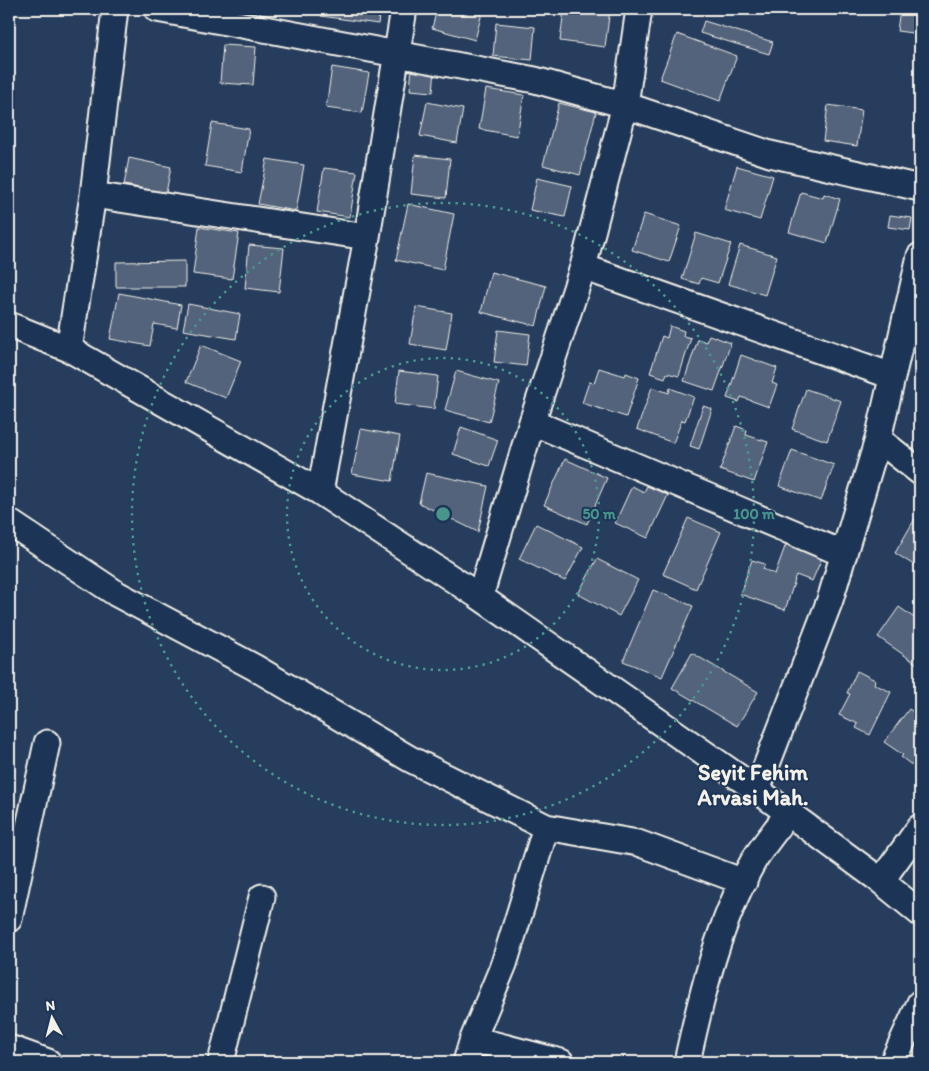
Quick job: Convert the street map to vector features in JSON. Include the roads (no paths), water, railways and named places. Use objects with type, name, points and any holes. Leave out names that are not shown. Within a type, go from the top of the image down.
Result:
[{"type":"street","points":[[69,349],[92,195],[115,9]]},
{"type":"street","points":[[157,9],[535,80],[625,105],[770,154],[920,188]]},
{"type":"street","points":[[320,492],[367,238],[404,9]]},
{"type":"street","points":[[480,597],[532,422],[583,267],[625,105],[639,9]]},
{"type":"street","points":[[92,195],[367,238]]},
{"type":"street","points":[[757,790],[830,600],[878,439],[920,256]]},
{"type":"street","points":[[583,267],[892,376]]},
{"type":"street","points":[[9,325],[69,349],[320,492],[480,597],[757,790],[881,881],[920,913]]},
{"type":"street","points":[[532,422],[844,554]]},
{"type":"street","points":[[878,439],[920,472]]},
{"type":"street","points":[[9,522],[118,594],[254,667],[410,759],[546,828],[638,843],[744,882]]},
{"type":"street","points":[[9,918],[47,742]]},
{"type":"street","points":[[687,1062],[700,1002],[720,935],[755,859],[788,813]]},
{"type":"street","points":[[881,881],[920,827]]},
{"type":"street","points":[[466,1062],[473,1039],[504,964],[546,828]]},
{"type":"street","points":[[221,1062],[262,897]]},
{"type":"street","points":[[893,1062],[920,1003]]},
{"type":"street","points":[[473,1039],[560,1062]]},
{"type":"street","points":[[9,1048],[48,1062]]},
{"type":"district","name":"Seyit Fehim Arvasi Mah.","points":[[753,784]]}]
